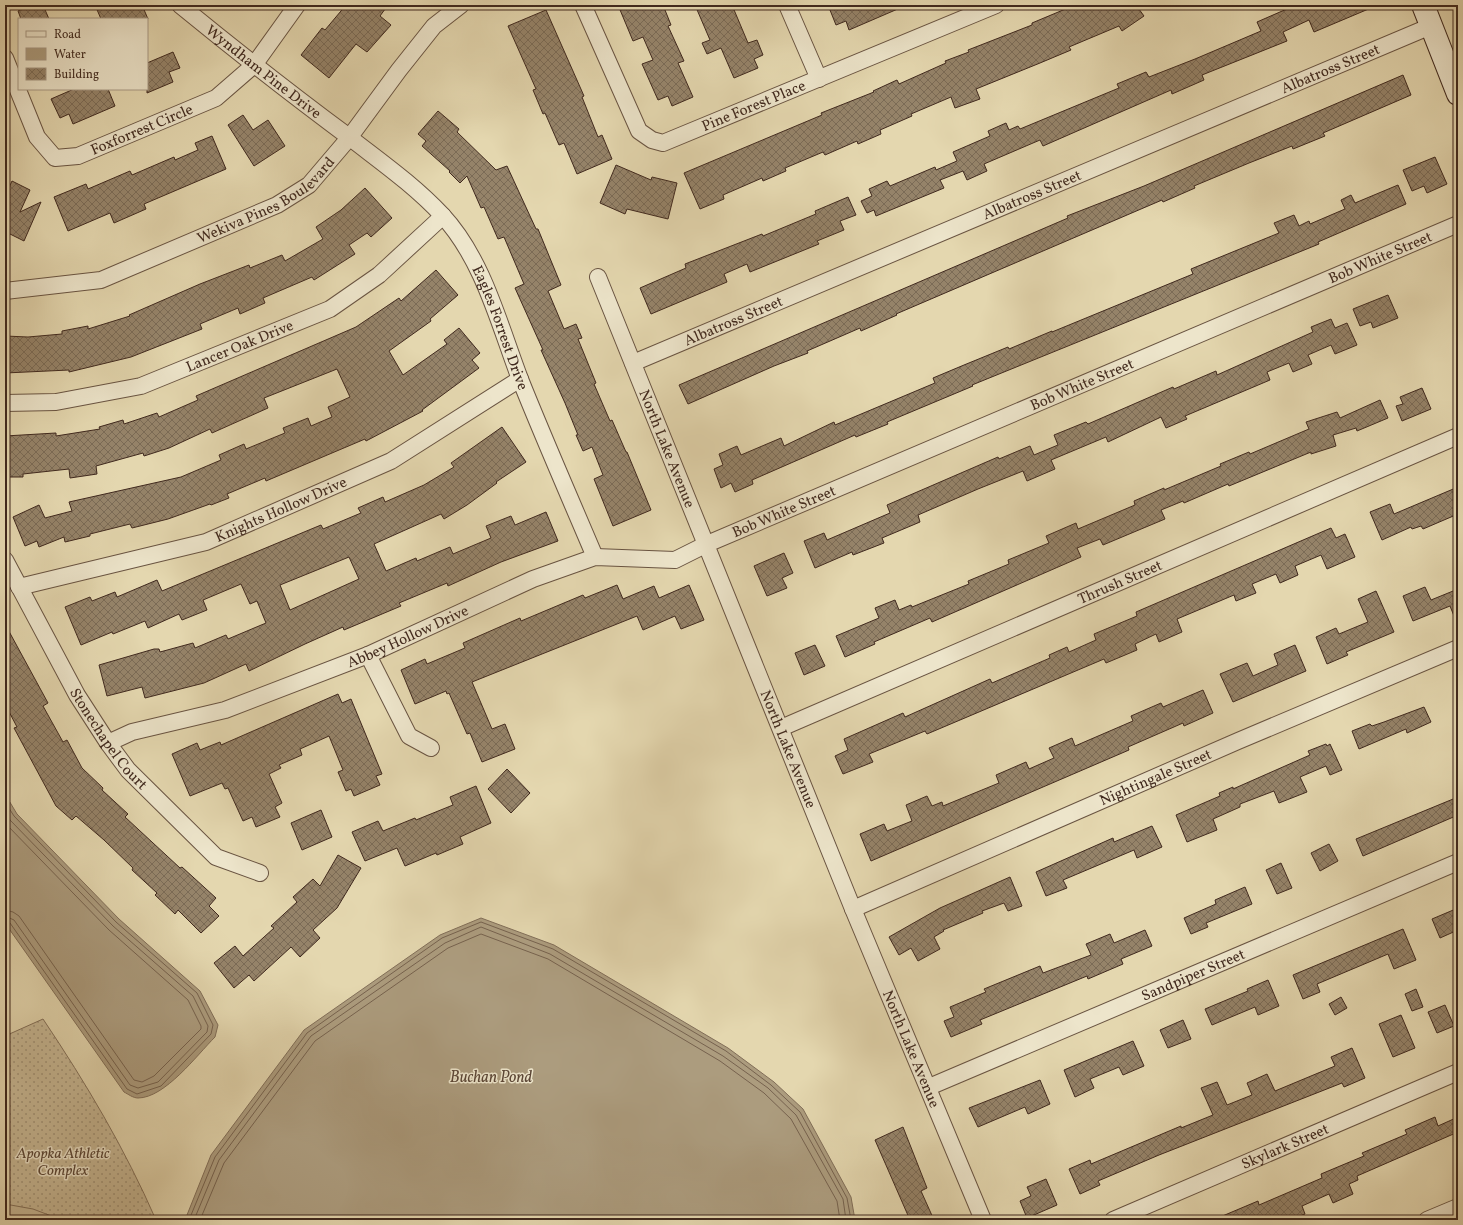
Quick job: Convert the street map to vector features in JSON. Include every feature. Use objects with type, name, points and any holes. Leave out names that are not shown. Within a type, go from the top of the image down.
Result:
[{"type":"main road","points":[[1423,5],[1458,94]]},
{"type":"street","name":"Wyndham Pine Drive","points":[[180,5],[254,65],[349,138]]},
{"type":"street","name":"Foxforrest Circle","points":[[5,58],[37,137],[55,158],[78,156],[216,98],[254,65],[297,5]]},
{"type":"street","name":"Wekiva Pines Boulevard","points":[[5,291],[101,280],[277,205],[309,185],[349,138],[398,70],[434,26],[461,5]]},
{"type":"street","name":"Pine Forest Place","points":[[583,5],[639,131],[652,140],[663,143],[996,5]]},
{"type":"street","points":[[787,5],[819,79]]},
{"type":"street","name":"Albatross Street","points":[[633,362],[1431,26]]},
{"type":"street","name":"Eagles Forrest Drive","points":[[349,138],[406,181],[443,216],[468,250],[487,293],[520,379],[595,557]]},
{"type":"street","name":"Lancer Oak Drive","points":[[5,403],[56,402],[141,386],[330,309],[379,275],[443,216]]},
{"type":"street","name":"Bob White Street","points":[[707,544],[1458,224]]},
{"type":"street","name":"North Lake Avenue","points":[[598,277],[853,909],[929,1087],[983,1220]]},
{"type":"street","name":"Knights Hollow Drive","points":[[19,587],[206,542],[391,460],[520,379]]},
{"type":"street","name":"Thrush Street","points":[[781,728],[1458,436]]},
{"type":"street","name":"Abbey Hollow Drive","points":[[108,743],[132,732],[225,710],[368,655],[532,579],[595,557],[675,560],[707,544]]},
{"type":"street","name":"Stonechapel Court","points":[[5,560],[77,695],[108,743],[128,770],[216,857],[260,873]]},
{"type":"street","name":"Nightingale Street","points":[[853,909],[1231,744],[1458,648]]},
{"type":"street","points":[[368,655],[408,736],[430,748]]},
{"type":"street","name":"Sandpiper Street","points":[[929,1087],[1458,862]]},
{"type":"street","name":"Skylark Street","points":[[1112,1220],[1458,1072]]},
{"type":"street","points":[[1427,1220],[1458,1207]]},
{"type":"green space","name":"Apopka Athletic Complex","points":[[43,1019],[104,1117],[118,1142],[156,1220],[5,1220],[5,1036]]},
{"type":"green space","points":[[5,1204],[33,1209],[62,1220],[5,1220]]},
{"type":"water","points":[[5,794],[17,814],[119,919],[200,991],[218,1025],[215,1037],[180,1074],[159,1091],[148,1096],[138,1098],[132,1097],[124,1092],[5,923]]},
{"type":"water","name":"Buchan Pond","points":[[481,918],[554,945],[728,1048],[774,1082],[803,1109],[851,1197],[855,1220],[185,1220],[211,1155],[304,1030],[440,935]]},
{"type":"building","points":[[31,5],[43,5],[49,18],[21,18],[18,11]]},
{"type":"building","points":[[95,5],[142,5],[148,18],[101,18]]},
{"type":"building","points":[[346,5],[388,5],[380,16],[391,25],[367,52],[356,44],[329,78],[301,55],[322,28],[325,30]]},
{"type":"building","points":[[618,5],[663,5],[671,25],[668,26],[684,61],[678,63],[693,97],[672,106],[668,96],[658,100],[642,64],[653,60],[643,37],[633,41]]},
{"type":"building","points":[[695,5],[732,5],[748,43],[757,40],[763,55],[754,59],[758,68],[734,78],[721,48],[707,54],[702,43],[710,40]]},
{"type":"building","points":[[828,5],[907,5],[849,30],[846,21],[836,25]]},
{"type":"building","points":[[1075,5],[1136,5],[1144,16],[1122,31],[1119,26],[1069,47],[1071,50],[976,89],[980,99],[955,108],[951,97],[911,114],[912,116],[880,130],[881,134],[858,144],[857,141],[825,155],[823,152],[785,168],[786,171],[763,181],[762,178],[723,195],[724,199],[700,209],[684,173],[822,115],[821,113],[874,92],[873,91],[897,80],[899,84],[946,63],[945,61],[969,52],[968,50],[1032,25],[1032,23]]},
{"type":"building","points":[[1296,5],[1378,5],[1314,32],[1309,20],[1283,32],[1287,41],[1202,75],[1204,80],[1172,94],[1171,90],[1043,146],[1040,140],[984,164],[987,171],[967,180],[963,171],[940,180],[944,188],[876,216],[874,210],[867,213],[861,201],[872,196],[869,189],[887,181],[890,186],[935,167],[936,170],[957,161],[953,152],[990,136],[988,131],[1006,123],[1009,130],[1018,126],[1020,129],[1119,88],[1117,84],[1146,72],[1149,77],[1195,59],[1261,31],[1257,22]]},
{"type":"building","points":[[546,10],[584,96],[582,97],[598,137],[602,135],[612,159],[577,174],[564,143],[559,145],[545,113],[543,114],[533,90],[536,89],[508,26]]},
{"type":"building","points":[[173,52],[180,68],[169,72],[173,82],[147,93],[148,63]]},
{"type":"building","points":[[1403,75],[1411,95],[1323,133],[1325,136],[1293,149],[1292,146],[1194,186],[1195,188],[1163,202],[1162,200],[896,314],[897,315],[861,331],[860,328],[807,351],[808,353],[774,366],[688,404],[679,385],[1068,218],[1067,216],[1144,186]]},
{"type":"building","points":[[72,90],[108,90],[115,106],[73,124],[69,114],[60,118],[51,99]]},
{"type":"building","points":[[438,111],[459,129],[457,132],[496,170],[507,166],[536,229],[538,229],[561,285],[548,291],[564,329],[576,324],[582,338],[578,339],[596,383],[594,384],[610,421],[612,420],[627,452],[651,510],[613,526],[594,479],[603,475],[592,447],[583,451],[576,435],[578,435],[565,403],[515,288],[524,284],[504,237],[498,239],[484,207],[481,208],[467,176],[460,183],[449,172],[450,171],[422,146],[426,141],[418,134]]},
{"type":"building","points":[[243,115],[253,130],[268,120],[285,146],[254,166],[228,125]]},
{"type":"building","points":[[212,136],[226,169],[144,204],[146,209],[114,223],[110,213],[68,231],[54,197],[86,184],[88,189],[130,171],[132,175],[174,157],[175,160],[198,150],[195,143]]},
{"type":"building","points":[[1435,157],[1447,184],[1427,193],[1424,186],[1412,191],[1403,170]]},
{"type":"building","points":[[616,165],[651,180],[652,177],[677,183],[668,219],[627,209],[625,214],[600,203]]},
{"type":"building","points":[[12,181],[30,190],[20,212],[41,202],[24,241],[10,234],[5,245],[5,196]]},
{"type":"building","points":[[1398,185],[1406,204],[1318,242],[1319,244],[972,385],[973,386],[887,422],[888,424],[856,437],[855,435],[752,480],[753,484],[735,492],[731,483],[721,488],[714,469],[723,465],[719,454],[737,446],[741,455],[781,438],[784,446],[834,422],[835,425],[935,383],[933,378],[1008,347],[1009,349],[1052,332],[1193,274],[1191,269],[1279,233],[1274,223],[1294,215],[1299,226],[1309,221],[1310,224],[1345,209],[1341,200],[1351,195],[1355,203]]},
{"type":"building","points":[[365,188],[392,218],[371,237],[367,233],[349,245],[355,254],[314,280],[312,277],[263,298],[265,303],[240,314],[238,308],[200,324],[202,329],[131,357],[69,372],[69,370],[5,373],[5,336],[28,337],[62,334],[62,331],[88,326],[88,329],[130,316],[129,315],[200,284],[249,265],[250,268],[282,255],[285,261],[323,239],[316,227],[341,210]]},
{"type":"building","points":[[848,197],[856,215],[840,221],[844,230],[817,241],[819,244],[750,272],[747,264],[724,274],[727,282],[651,314],[640,288],[686,268],[685,264],[762,234],[763,236],[816,214],[815,211]]},
{"type":"building","points":[[436,270],[458,295],[430,319],[431,321],[389,351],[403,375],[447,344],[444,340],[459,328],[480,353],[472,360],[479,368],[422,410],[423,411],[366,441],[365,439],[266,481],[265,478],[227,494],[229,498],[211,505],[210,504],[168,519],[132,528],[130,524],[65,542],[64,537],[39,547],[37,541],[25,546],[13,517],[39,505],[45,518],[72,511],[69,502],[181,477],[221,460],[219,455],[244,444],[246,449],[285,433],[283,428],[308,418],[311,426],[332,417],[328,407],[350,397],[337,369],[264,398],[268,408],[212,433],[210,429],[169,448],[144,456],[143,453],[96,466],[97,474],[70,478],[69,469],[23,474],[23,477],[5,477],[5,436],[56,433],[56,436],[100,429],[99,427],[123,420],[124,424],[157,413],[159,417],[198,400],[196,396],[356,327],[399,298],[401,301]]},
{"type":"building","points":[[1388,295],[1398,318],[1373,328],[1371,322],[1360,326],[1353,309]]},
{"type":"building","points":[[1331,319],[1335,328],[1347,323],[1357,345],[1335,354],[1331,345],[1308,355],[1312,364],[1293,372],[1289,363],[1267,372],[1270,380],[1185,416],[1187,419],[1166,428],[1161,417],[1108,442],[1106,437],[1051,460],[1055,469],[1027,481],[1023,471],[978,489],[918,515],[920,522],[882,538],[884,543],[853,555],[852,552],[815,568],[804,541],[824,533],[827,540],[890,513],[887,505],[998,457],[999,459],[1030,446],[1034,455],[1058,445],[1054,435],[1086,422],[1088,424],[1173,387],[1174,389],[1216,371],[1217,375],[1313,332],[1311,327]]},
{"type":"building","points":[[1422,388],[1431,409],[1402,421],[1396,406],[1403,404],[1400,397]]},
{"type":"building","points":[[1380,400],[1388,418],[1357,431],[1356,428],[1333,435],[1336,446],[1311,454],[1311,452],[1229,486],[1228,484],[1184,503],[1183,501],[1161,510],[1165,519],[1103,545],[1100,539],[1077,548],[1081,557],[932,622],[930,618],[874,642],[875,644],[845,657],[836,636],[879,618],[875,608],[895,600],[899,610],[911,605],[912,607],[969,584],[968,581],[1009,564],[1008,560],[1049,543],[1046,536],[1076,523],[1078,529],[1135,505],[1134,501],[1164,488],[1164,490],[1221,466],[1220,464],[1249,452],[1250,454],[1309,429],[1306,422],[1337,412],[1340,418]]},
{"type":"building","points":[[502,427],[526,462],[496,482],[497,483],[467,505],[444,519],[441,514],[374,544],[386,571],[416,558],[417,561],[450,547],[453,554],[491,538],[486,526],[511,516],[515,525],[546,512],[558,541],[501,562],[448,586],[447,583],[399,603],[401,606],[344,630],[343,627],[249,671],[246,664],[204,683],[145,698],[142,687],[107,696],[99,665],[154,649],[159,649],[160,652],[193,643],[195,648],[226,635],[228,639],[266,623],[257,601],[250,604],[241,584],[203,600],[207,610],[182,620],[179,614],[148,628],[145,621],[113,634],[112,632],[81,645],[65,607],[90,597],[92,601],[115,592],[117,597],[157,580],[162,591],[321,525],[323,529],[361,513],[358,508],[383,497],[385,502],[424,485],[454,467],[451,463]],"holes":[[[349,557],[359,579],[290,610],[280,585]]]},
{"type":"building","points":[[1458,487],[1458,514],[1423,529],[1421,526],[1412,529],[1411,527],[1382,540],[1370,512],[1390,504],[1394,514]]},
{"type":"building","points":[[1331,528],[1336,538],[1345,534],[1355,557],[1327,569],[1321,555],[1295,566],[1298,575],[1280,583],[1276,574],[1252,584],[1256,593],[1236,601],[1234,595],[1177,619],[1182,632],[1159,642],[1156,634],[1135,644],[1137,650],[1106,663],[1104,659],[927,734],[925,731],[869,754],[873,762],[843,774],[835,756],[848,750],[844,739],[903,713],[905,717],[990,679],[992,683],[1050,658],[1049,655],[1067,647],[1069,652],[1096,640],[1094,634],[1137,616],[1136,612]]},
{"type":"building","points":[[784,553],[793,573],[782,578],[787,588],[767,596],[754,566]]},
{"type":"building","points":[[617,585],[623,599],[654,586],[659,598],[689,585],[704,620],[681,629],[675,616],[643,630],[637,616],[472,682],[492,729],[505,724],[515,749],[482,762],[470,733],[467,734],[449,693],[447,694],[446,691],[415,704],[401,670],[425,659],[427,664],[465,648],[463,643],[520,618],[521,621],[583,595],[585,598]]},
{"type":"building","points":[[1425,587],[1431,600],[1458,589],[1458,626],[1450,606],[1413,621],[1403,596]]},
{"type":"building","points":[[1376,591],[1394,632],[1346,652],[1348,655],[1327,664],[1316,637],[1336,628],[1339,634],[1368,622],[1358,599]]},
{"type":"building","points":[[5,624],[48,703],[43,706],[63,742],[67,740],[82,768],[103,788],[102,790],[128,814],[125,817],[180,868],[182,867],[216,898],[209,906],[219,916],[201,933],[178,910],[175,914],[155,895],[157,893],[132,870],[133,868],[104,840],[76,816],[72,820],[56,806],[14,728],[17,727],[5,704]]},
{"type":"building","points":[[815,645],[825,666],[804,675],[795,653]]},
{"type":"building","points":[[1295,645],[1306,671],[1233,702],[1220,674],[1247,663],[1253,676],[1278,665],[1274,654]]},
{"type":"building","points":[[1203,690],[1213,713],[1184,726],[1183,723],[1128,747],[1129,750],[871,861],[860,834],[884,824],[887,831],[912,821],[906,805],[927,796],[932,806],[942,802],[943,806],[999,783],[996,775],[1026,762],[1029,769],[1054,758],[1049,748],[1072,738],[1075,746],[1133,721],[1131,716],[1161,703],[1163,707]]},
{"type":"building","points":[[338,694],[342,703],[351,699],[382,774],[376,776],[380,785],[354,796],[351,789],[346,791],[338,772],[343,770],[329,736],[300,749],[302,755],[279,765],[281,768],[269,774],[282,803],[275,807],[280,817],[256,827],[252,817],[243,821],[228,788],[225,789],[222,783],[190,796],[172,754],[197,743],[200,750],[220,742],[221,745]]},
{"type":"building","points":[[1424,707],[1431,722],[1407,733],[1406,729],[1359,749],[1352,731],[1370,724],[1372,726],[1384,722]]},
{"type":"building","points":[[1326,744],[1327,746],[1330,744],[1342,770],[1330,775],[1326,766],[1300,777],[1307,792],[1279,803],[1274,791],[1240,804],[1240,807],[1213,819],[1217,830],[1187,842],[1176,815],[1220,796],[1219,793],[1233,787],[1233,789],[1310,755],[1308,751]]},
{"type":"building","points":[[507,769],[530,793],[511,813],[488,789]]},
{"type":"building","points":[[476,786],[491,823],[460,837],[463,844],[405,866],[397,848],[365,861],[352,832],[378,821],[383,831],[415,818],[416,820],[453,805],[450,797]]},
{"type":"building","points":[[1458,797],[1458,815],[1363,856],[1356,839]]},
{"type":"building","points":[[321,810],[332,837],[302,850],[291,823]]},
{"type":"building","points":[[1152,826],[1162,847],[1137,858],[1134,850],[1063,880],[1067,888],[1046,896],[1036,872],[1113,838],[1114,842]]},
{"type":"building","points":[[1329,844],[1338,861],[1320,871],[1311,853]]},
{"type":"building","points":[[338,855],[361,868],[337,908],[313,930],[320,938],[300,957],[291,947],[254,981],[249,975],[234,988],[214,963],[235,946],[243,956],[274,928],[271,926],[297,902],[293,897],[313,879],[320,886]]},
{"type":"building","points":[[1281,863],[1292,888],[1277,894],[1266,870]]},
{"type":"building","points":[[1010,877],[1022,906],[1008,911],[1004,903],[982,911],[983,913],[943,930],[944,931],[934,937],[940,949],[918,961],[911,948],[899,955],[889,937],[940,908]]},
{"type":"building","points":[[1245,887],[1252,904],[1206,923],[1208,927],[1191,934],[1184,918],[1216,904],[1215,900]]},
{"type":"building","points":[[1458,908],[1458,930],[1440,938],[1432,919]]},
{"type":"building","points":[[1403,929],[1416,960],[1394,969],[1388,954],[1317,984],[1320,992],[1303,999],[1293,975]]},
{"type":"building","points":[[1145,930],[1152,946],[1121,959],[1123,964],[1088,979],[1087,976],[980,1020],[982,1024],[951,1037],[944,1021],[954,1017],[950,1007],[986,992],[984,989],[1040,966],[1043,973],[1091,955],[1086,944],[1110,934],[1114,943]]},
{"type":"building","points":[[1268,980],[1279,1006],[1258,1015],[1255,1007],[1212,1025],[1205,1009],[1248,991],[1247,989]]},
{"type":"building","points":[[1416,989],[1423,1007],[1412,1011],[1405,994]]},
{"type":"building","points":[[1341,997],[1347,1008],[1335,1015],[1329,1004]]},
{"type":"building","points":[[1445,1005],[1454,1026],[1437,1033],[1428,1012]]},
{"type":"building","points":[[1401,1015],[1415,1048],[1393,1057],[1379,1024]]},
{"type":"building","points":[[1183,1020],[1191,1039],[1168,1048],[1160,1030]]},
{"type":"building","points":[[1133,1041],[1144,1066],[1123,1075],[1119,1067],[1090,1079],[1094,1088],[1075,1097],[1064,1070]]},
{"type":"building","points":[[1352,1048],[1365,1078],[1344,1087],[1342,1083],[1159,1155],[1098,1181],[1100,1185],[1080,1194],[1069,1169],[1090,1160],[1091,1164],[1181,1126],[1181,1128],[1213,1115],[1201,1088],[1217,1082],[1227,1105],[1252,1095],[1247,1083],[1267,1074],[1275,1091],[1335,1066],[1331,1057]]},
{"type":"building","points":[[1040,1080],[1050,1104],[1028,1114],[1025,1107],[978,1127],[969,1108]]},
{"type":"building","points":[[1435,1117],[1438,1126],[1458,1117],[1458,1132],[1357,1176],[1358,1180],[1349,1184],[1353,1194],[1333,1203],[1329,1194],[1302,1206],[1305,1214],[1290,1220],[1213,1220],[1258,1201],[1259,1205],[1322,1178],[1321,1174],[1364,1156],[1362,1153],[1407,1134],[1405,1130]]},
{"type":"building","points":[[903,1127],[927,1188],[921,1191],[934,1220],[910,1220],[875,1140]]},
{"type":"building","points":[[1046,1179],[1057,1205],[1027,1218],[1020,1201],[1031,1196],[1027,1187]]}]
